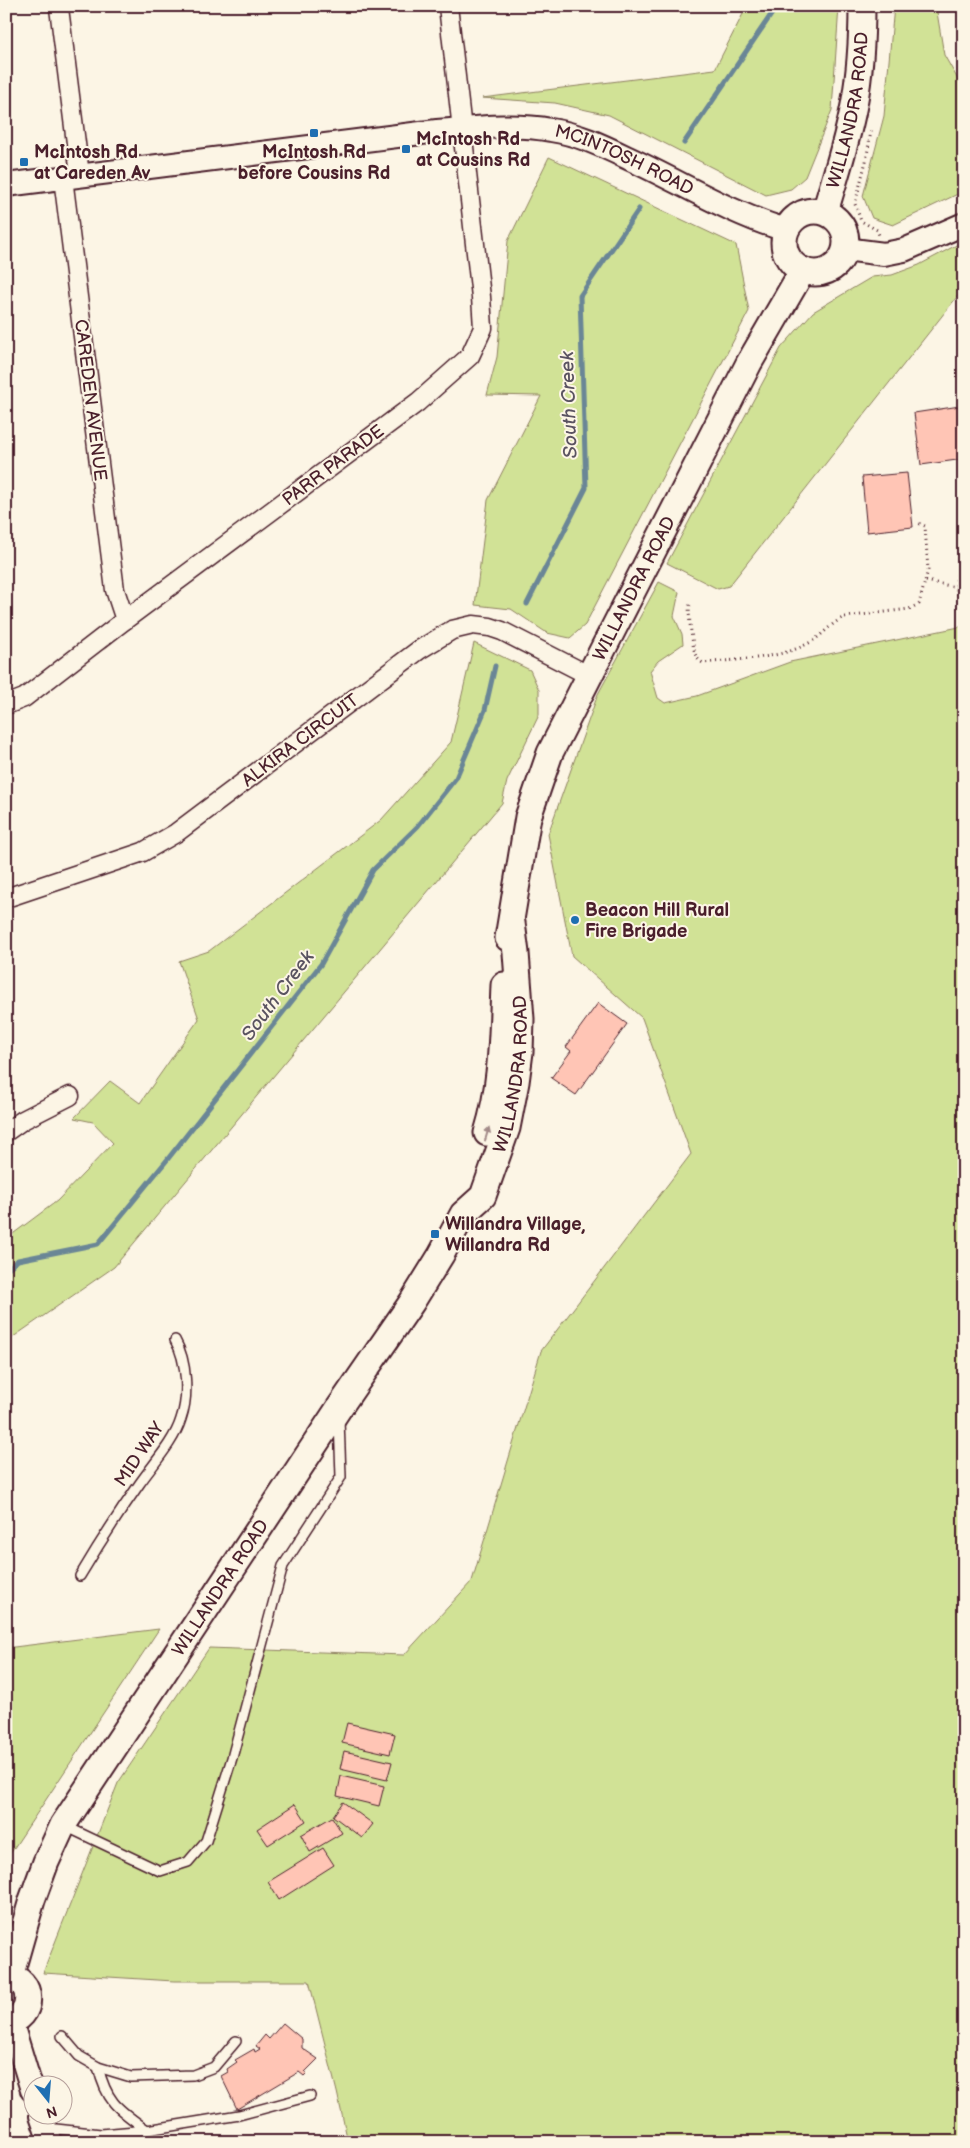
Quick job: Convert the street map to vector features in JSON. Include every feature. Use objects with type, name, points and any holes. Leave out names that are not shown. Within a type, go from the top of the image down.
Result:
[{"type":"main road","name":"WILLANDRA ROAD","points":[[825,212],[854,104],[862,40],[862,6]]},
{"type":"main road","points":[[809,211],[825,212],[832,216],[842,227],[845,234],[845,249],[842,257],[829,269],[812,272],[803,270],[789,259],[785,250],[786,230],[795,218],[802,213],[809,211]]},
{"type":"main road","name":"WILLANDRA ROAD","points":[[8,1977],[35,1892],[63,1825],[339,1408],[412,1302],[441,1256],[463,1214],[483,1196],[507,1128],[516,1082],[521,1027],[512,923],[518,871],[528,817],[538,786],[550,753],[749,363],[803,270]]},
{"type":"main road","points":[[8,1977],[23,1984],[29,1999],[24,2013],[9,2021]]},
{"type":"street","name":"PARR PARADE","points":[[6,705],[24,698],[125,620],[418,402],[470,356],[483,328],[463,129],[448,6]]},
{"type":"street","name":"CAREDEN AVENUE","points":[[60,8],[72,176],[115,590],[125,620]]},
{"type":"street","name":"MCINTOSH ROAD","points":[[6,185],[463,129],[528,126],[576,136],[629,158],[744,216],[786,230]]},
{"type":"street","points":[[845,249],[884,254],[904,250],[964,224]]},
{"type":"street","name":"ALKIRA CIRCUIT","points":[[6,898],[143,852],[176,833],[419,650],[452,630],[474,625],[502,631],[590,676]]},
{"type":"street","points":[[6,1132],[23,1120],[70,1096]]},
{"type":"street","points":[[9,2021],[27,2076]]},
{"type":"lane","name":"MID WAY","points":[[80,1576],[118,1515],[173,1435],[181,1419],[185,1397],[184,1373],[181,1354],[175,1340]]},
{"type":"lane","points":[[63,1825],[160,1871],[188,1862],[206,1841],[232,1758],[283,1566],[341,1476],[339,1408]]},
{"type":"lane","points":[[62,2036],[79,2056],[98,2067],[131,2077],[193,2075],[214,2067],[236,2041]]},
{"type":"lane","points":[[98,2067],[102,2082],[116,2108],[147,2130]]},
{"type":"lane","points":[[45,2128],[101,2134],[147,2130],[239,2115],[310,2096]]},
{"type":"path","points":[[873,122],[866,161],[855,204],[861,221],[877,230],[884,254]]},
{"type":"path","points":[[690,605],[689,619],[694,651],[703,663],[784,654],[809,644],[838,620],[914,607],[922,600],[928,570],[925,526],[918,523]]},
{"type":"path","points":[[964,561],[959,568],[955,587],[964,604]]},
{"type":"path","points":[[926,581],[955,587],[964,586]]},
{"type":"green space","points":[[747,6],[839,6],[832,110],[805,177],[791,189],[766,195],[609,115],[555,103],[482,98],[715,69]]},
{"type":"green space","points":[[894,6],[936,6],[944,55],[964,90],[964,191],[893,225],[872,218],[863,196],[884,116]]},
{"type":"green space","points":[[549,157],[736,245],[749,311],[585,625],[570,638],[547,633],[511,609],[475,605],[488,500],[541,396],[487,395],[497,357],[508,241]]},
{"type":"green space","points":[[964,241],[964,288],[729,586],[718,589],[667,563],[781,348],[813,312],[872,277],[892,275],[919,265]]},
{"type":"green space","points":[[659,582],[679,592],[674,616],[682,634],[683,644],[658,661],[650,671],[658,698],[665,703],[697,696],[790,662],[964,626],[964,2142],[348,2142],[309,1981],[174,1981],[43,1973],[118,1783],[209,1648],[404,1655],[472,1581],[541,1351],[691,1154],[642,1018],[572,956],[548,834],[598,694]]},
{"type":"green space","points":[[474,643],[530,670],[539,690],[539,715],[507,781],[502,803],[114,1267],[6,1342],[6,1239],[57,1201],[113,1143],[93,1122],[74,1118],[110,1081],[140,1103],[199,1019],[179,961],[209,951],[381,820],[451,742]]},
{"type":"green space","points":[[159,1629],[6,1860],[6,1648]]},
{"type":"building","points":[[960,406],[964,431],[964,459],[921,465],[914,413]]},
{"type":"building","points":[[907,473],[913,527],[867,532],[862,477]]},
{"type":"building","points":[[598,1003],[627,1024],[576,1095],[551,1078],[571,1051],[566,1047]]},
{"type":"building","points":[[347,1723],[395,1734],[390,1754],[342,1743]]},
{"type":"building","points":[[344,1751],[392,1762],[387,1780],[340,1769]]},
{"type":"building","points":[[341,1776],[384,1786],[379,1806],[337,1796]]},
{"type":"building","points":[[343,1802],[373,1824],[362,1838],[333,1816]]},
{"type":"building","points":[[295,1804],[306,1821],[268,1845],[257,1829]]},
{"type":"building","points":[[332,1817],[342,1833],[310,1852],[301,1835]]},
{"type":"building","points":[[323,1848],[334,1865],[279,1900],[268,1882]]},
{"type":"building","points":[[283,2023],[302,2039],[302,2048],[318,2059],[305,2072],[307,2073],[304,2076],[299,2072],[237,2109],[221,2076],[228,2072],[227,2069],[237,2062],[235,2060],[254,2049],[255,2052],[260,2049],[256,2046],[265,2035],[269,2039]]},
{"type":"waterway","name":"South Creek","points":[[684,143],[777,6]]},
{"type":"waterway","name":"South Creek","points":[[527,604],[586,488],[580,296],[639,209]]},
{"type":"waterway","name":"South Creek","points":[[6,1270],[18,1260],[98,1244],[167,1160],[321,964],[373,870],[418,826],[456,778],[485,710],[495,666]]},
{"type":"place","name":"McIntosh Rd before Cousins Rd","points":[[314,133]]},
{"type":"place","name":"McIntosh Rd at Cousins Rd","points":[[406,149]]},
{"type":"place","name":"McIntosh Rd at Careden Av","points":[[24,162]]},
{"type":"place","name":"Beacon Hill Rural Fire Brigade","points":[[575,920]]},
{"type":"place","name":"Willandra Village, Willandra Rd","points":[[435,1234]]}]
